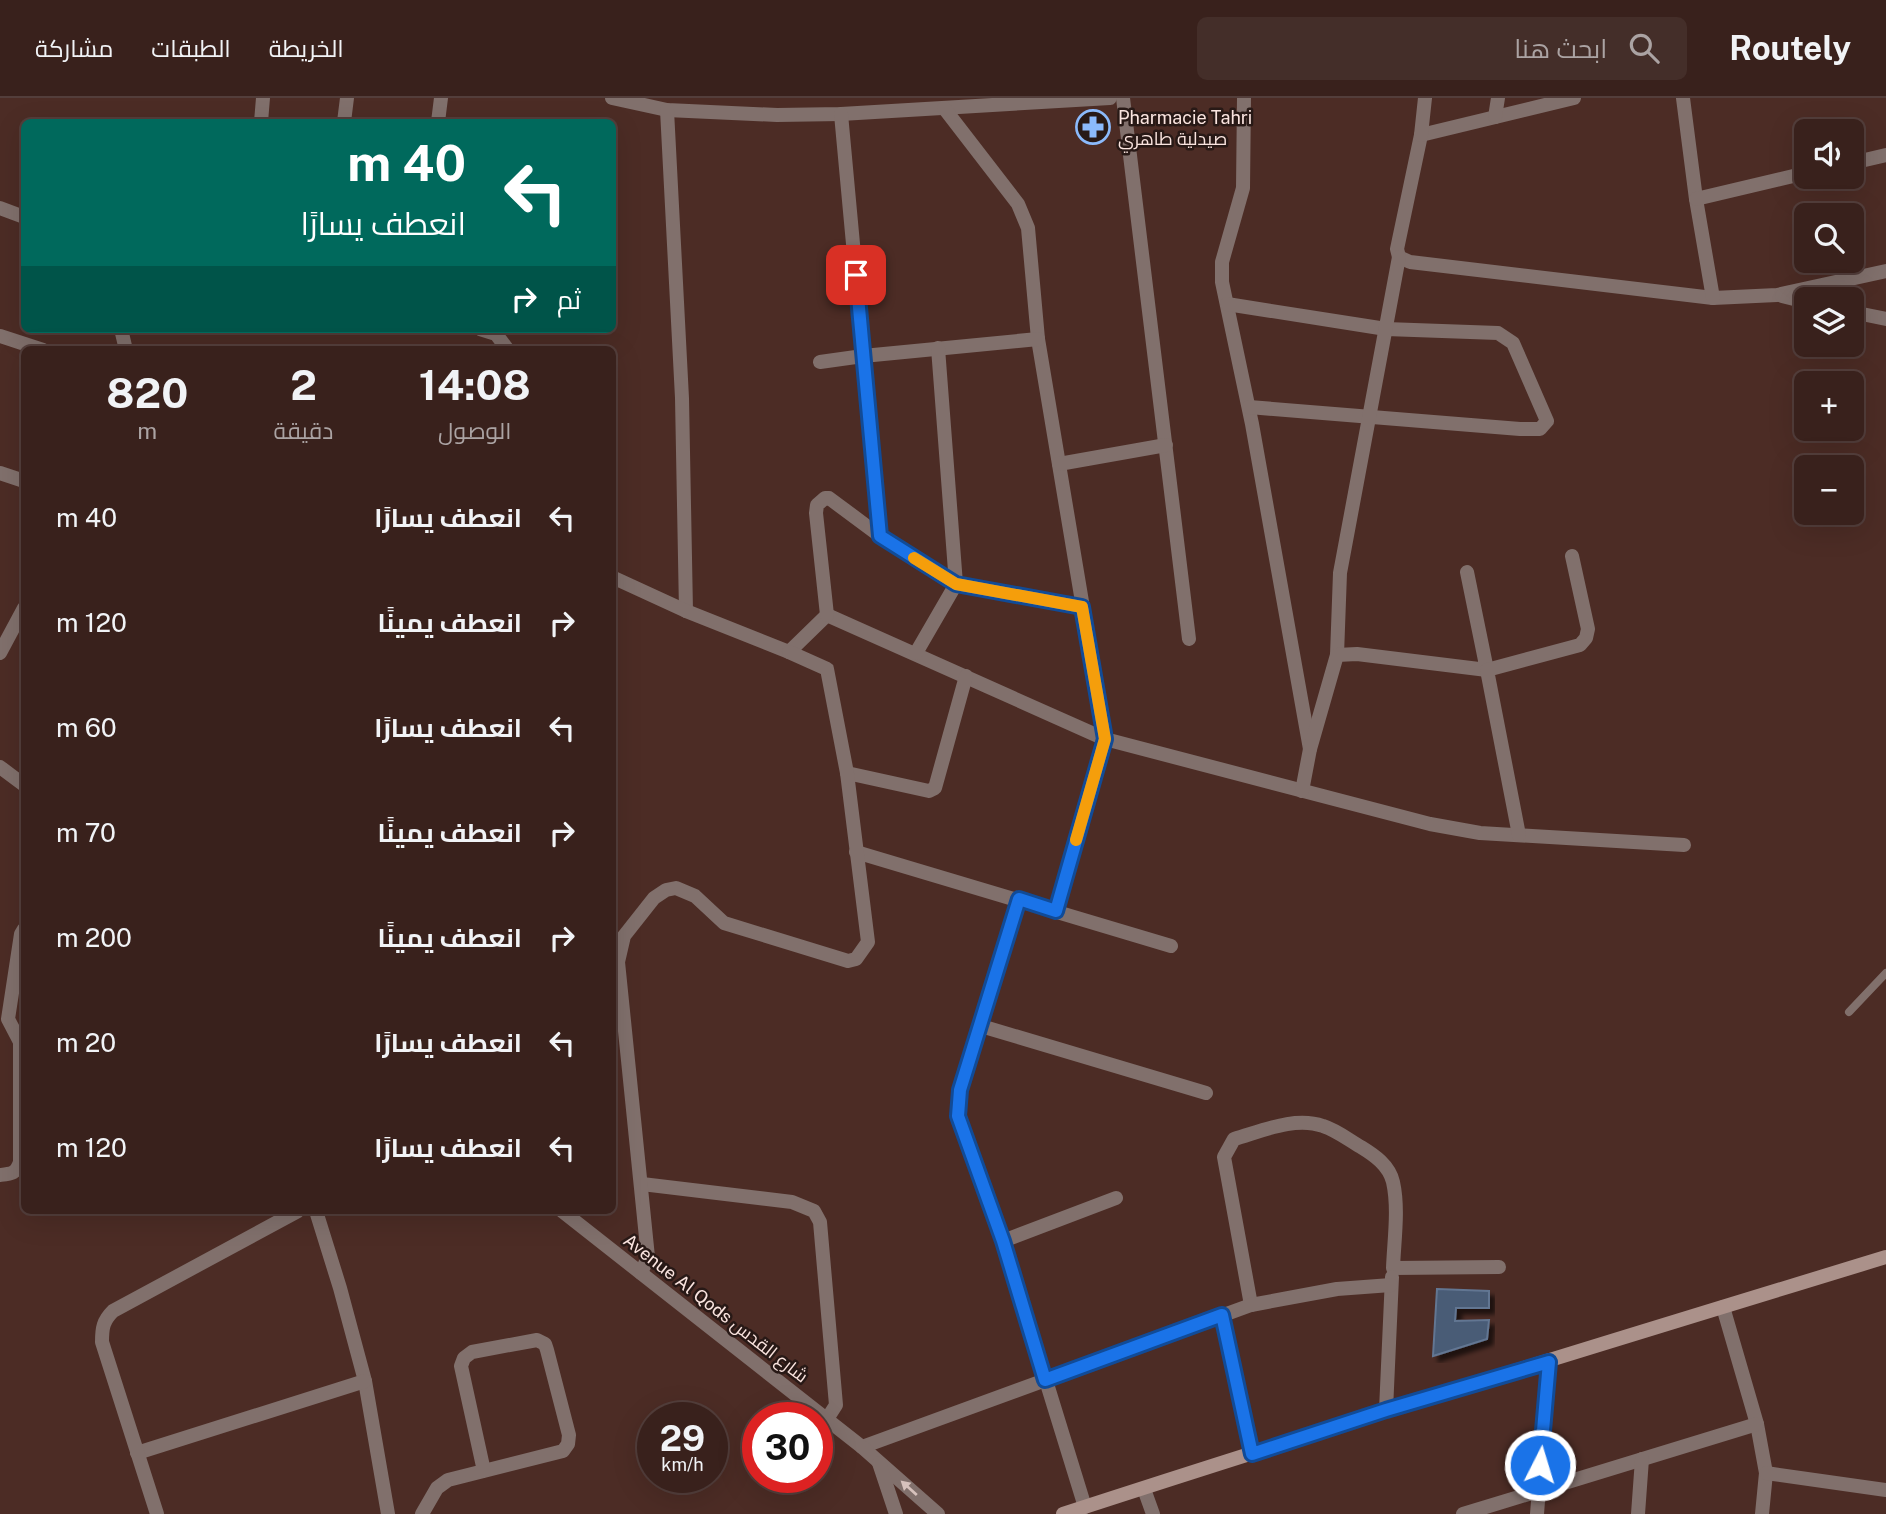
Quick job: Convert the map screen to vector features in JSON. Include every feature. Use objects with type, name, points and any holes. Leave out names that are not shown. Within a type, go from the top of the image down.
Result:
[{"type":"main road","points":[[1063,1514],[1386,1410],[1886,1257]]},
{"type":"street","points":[[261,119],[263,98]]},
{"type":"street","points":[[344,119],[347,98]]},
{"type":"street","points":[[438,119],[441,98]]},
{"type":"street","points":[[612,98],[667,110],[777,115],[841,114],[1111,98]]},
{"type":"street","points":[[776,98],[777,115]]},
{"type":"street","points":[[1124,98],[1189,639]]},
{"type":"street","points":[[1244,98],[1243,188],[1235,225],[1222,262],[1222,282],[1249,407],[1310,749]]},
{"type":"street","points":[[1303,791],[1310,749],[1337,654],[1340,573],[1399,257],[1397,249],[1421,135],[1425,98]]},
{"type":"street","points":[[1495,117],[1498,98]]},
{"type":"street","points":[[1421,135],[1574,98]]},
{"type":"street","points":[[1683,98],[1713,298]]},
{"type":"street","points":[[944,108],[1018,204],[1028,228],[1038,340],[1105,739],[1056,911]]},
{"type":"street","points":[[667,110],[682,398],[686,611]]},
{"type":"street","points":[[841,114],[880,536]]},
{"type":"street","points":[[1864,160],[1886,155]]},
{"type":"street","points":[[1696,198],[1794,176]]},
{"type":"street","points":[[0,208],[21,216]]},
{"type":"street","points":[[1399,257],[1420,263],[1713,298],[1777,295],[1886,271]]},
{"type":"street","points":[[1777,295],[1794,299]]},
{"type":"street","points":[[1227,303],[1385,329],[1498,334],[1513,343],[1546,421],[1540,429],[1520,429],[1249,407]]},
{"type":"street","points":[[1864,314],[1886,319]]},
{"type":"street","points":[[493,333],[505,346]]},
{"type":"street","points":[[0,336],[31,346]]},
{"type":"street","points":[[820,362],[1038,340]]},
{"type":"street","points":[[916,653],[956,584],[939,348]]},
{"type":"street","points":[[1059,464],[1166,445]]},
{"type":"street","points":[[0,474],[21,480]]},
{"type":"street","points":[[827,615],[817,505],[825,498],[829,498],[880,536],[956,584],[1082,607]]},
{"type":"street","points":[[1337,654],[1357,654],[1487,670],[1580,645],[1586,638],[1588,629],[1572,556]]},
{"type":"street","points":[[1467,572],[1519,835]]},
{"type":"street","points":[[616,580],[827,669],[848,773],[868,942],[856,959],[848,961],[724,923],[695,895],[676,888],[666,890],[654,898],[624,936],[618,962],[648,1257],[641,1273]]},
{"type":"street","points":[[0,653],[21,614]]},
{"type":"street","points":[[789,652],[827,615]]},
{"type":"street","points":[[827,615],[1105,739],[1430,824],[1480,833],[1684,845]]},
{"type":"street","points":[[848,773],[929,791],[935,788],[966,676]]},
{"type":"street","points":[[0,766],[21,783]]},
{"type":"street","points":[[856,852],[1171,946]]},
{"type":"street","points":[[1019,899],[960,1090],[958,1116],[1003,1241],[1085,1507]]},
{"type":"street","points":[[0,1175],[12,1174],[20,1162],[20,1042],[8,1019],[21,934]]},
{"type":"street","points":[[981,1026],[1206,1093]]},
{"type":"street","points":[[1251,1305],[1224,1157],[1234,1139],[1260,1131],[1297,1122],[1326,1126],[1374,1156],[1385,1166],[1393,1181],[1395,1219],[1386,1410]]},
{"type":"street","points":[[642,1184],[792,1202],[814,1211],[820,1222],[836,1405],[833,1410]]},
{"type":"street","points":[[1003,1241],[1116,1198]]},
{"type":"street","points":[[157,1514],[102,1342],[102,1328],[106,1319],[113,1311],[292,1214]]},
{"type":"street","points":[[317,1214],[365,1381],[388,1514]]},
{"type":"street","name":"Avenue Al Qods شارع القدس","points":[[566,1214],[805,1402]]},
{"type":"street","points":[[1393,1269],[1499,1267]]},
{"type":"street","points":[[862,1447],[1251,1305],[1337,1289],[1391,1284]]},
{"type":"street","points":[[1723,1307],[1757,1424],[1766,1473],[1762,1514]]},
{"type":"street","points":[[1222,1315],[1252,1454]]},
{"type":"street","points":[[422,1514],[437,1488],[448,1480],[484,1471],[563,1451],[568,1444],[569,1435],[547,1350],[545,1345],[537,1340],[472,1352],[464,1357],[461,1366],[484,1471]]},
{"type":"street","points":[[1537,1514],[1549,1362]]},
{"type":"street","points":[[137,1453],[365,1381]]},
{"type":"street","name":"Avenue Al Qods شارع القدس","points":[[833,1424],[938,1514]]},
{"type":"street","points":[[1463,1514],[1757,1424]]},
{"type":"street","points":[[1638,1514],[1642,1459]]},
{"type":"street","points":[[879,1461],[896,1514]]},
{"type":"street","points":[[1766,1473],[1886,1490]]},
{"type":"street","points":[[1144,1489],[1153,1514]]},
{"type":"lane","points":[[1849,1012],[1886,973]]},
{"type":"building","points":[[1437,1289],[1489,1291],[1489,1308],[1456,1308],[1455,1321],[1489,1320],[1487,1339],[1433,1356]]},
{"type":"slow traffic","points":[[914,558],[956,584],[1082,607],[1105,739],[1076,840]]},
{"type":"place","name":"Pharmacie Tahri صيدلية طاهري","points":[[1093,127]]},
{"type":"route","points":[[856,275],[880,536],[956,584],[1082,607],[1105,739],[1056,911],[1019,899],[960,1090],[958,1116],[1003,1241],[1045,1380],[1222,1315],[1252,1454],[1386,1410],[1549,1362],[1540,1465]]}]
